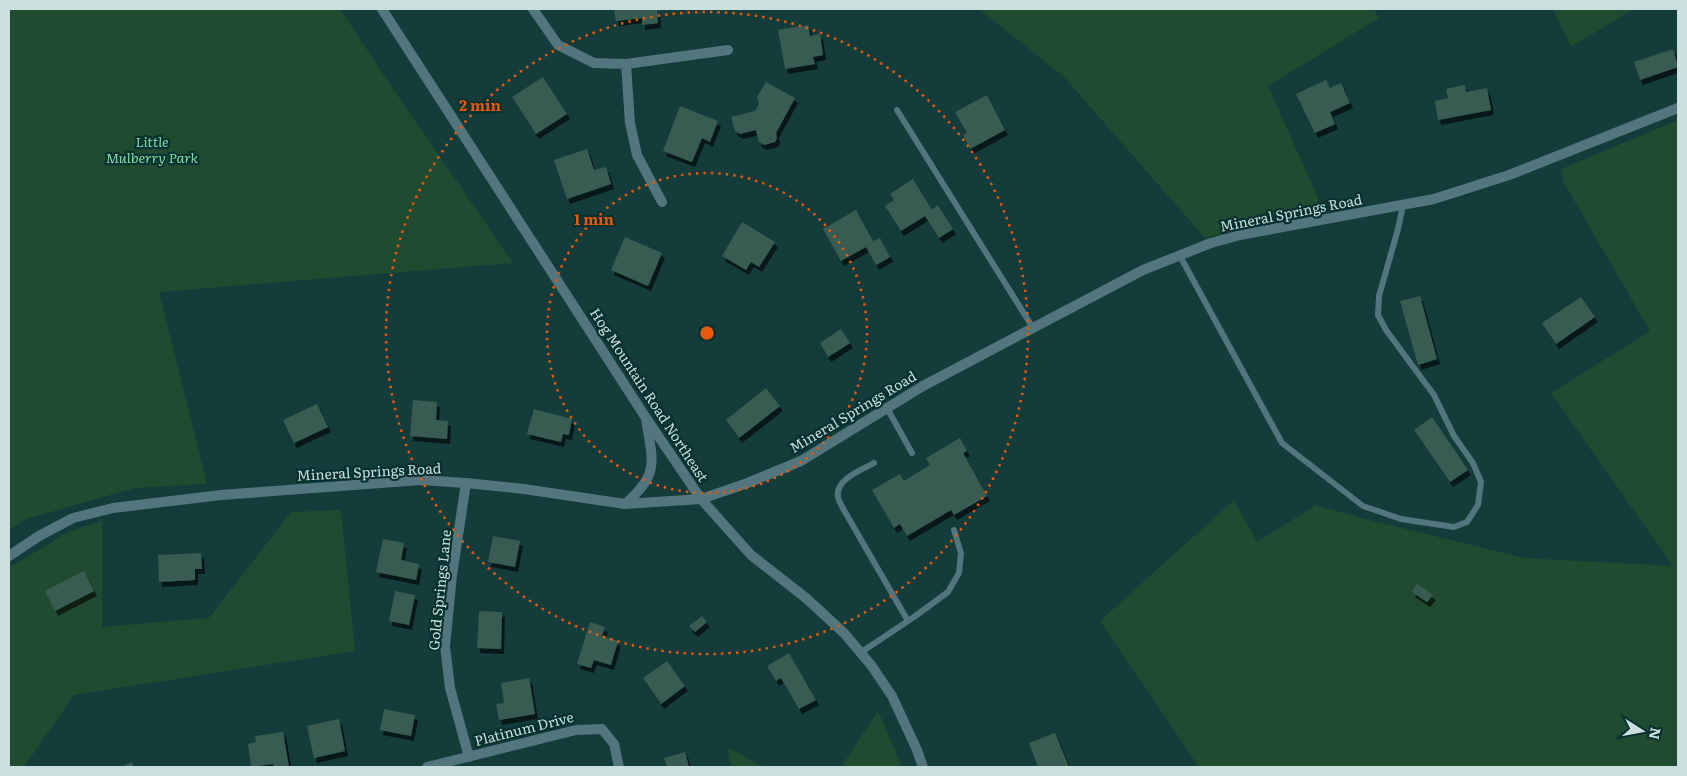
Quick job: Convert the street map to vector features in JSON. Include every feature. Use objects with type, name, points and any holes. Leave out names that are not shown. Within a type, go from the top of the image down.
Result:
[{"type":"street","points":[[533,9],[558,45],[594,63],[626,64],[728,50]]},
{"type":"street","name":"Hog Mountain Road Northeast","points":[[386,10],[646,418],[701,499],[751,555],[806,598],[844,633],[892,696],[923,767]]},
{"type":"street","points":[[626,64],[630,123],[637,155],[662,202]]},
{"type":"street","name":"Mineral Springs Road","points":[[9,556],[39,536],[73,518],[112,508],[221,495],[330,486],[421,480],[466,483],[625,504],[701,499],[745,484],[801,461],[923,386],[1143,270],[1240,235],[1434,199],[1509,175],[1678,108]]},
{"type":"street","points":[[625,504],[643,487],[651,472],[652,461],[646,418]]},
{"type":"street","name":"Gold Springs Lane","points":[[466,483],[452,574],[445,646],[450,688],[469,757]]},
{"type":"street","name":"Platinum Drive","points":[[469,757],[576,730],[602,729],[614,744],[620,767]]},
{"type":"street","points":[[427,767],[469,757]]},
{"type":"lane","points":[[898,110],[1034,328]]},
{"type":"lane","points":[[1180,256],[1282,443],[1363,506],[1401,519],[1454,527],[1467,522],[1478,505],[1481,482],[1473,463],[1454,436],[1434,395],[1386,330],[1378,315],[1378,296],[1398,229],[1403,205]]},
{"type":"lane","points":[[887,408],[912,453]]},
{"type":"lane","points":[[874,463],[845,479],[838,496],[845,512],[908,621]]},
{"type":"lane","points":[[860,653],[948,592],[959,573],[961,553],[954,530]]},
{"type":"green space","name":"Little Mulberry Park","points":[[9,9],[340,9],[513,263],[159,292],[207,484],[135,488],[26,519],[9,530]]},
{"type":"green space","points":[[979,9],[1374,9],[1379,18],[1268,86],[1322,211],[1205,238],[1064,77]]},
{"type":"green space","points":[[1553,9],[1634,9],[1571,47]]},
{"type":"green space","points":[[1678,120],[1678,767],[1199,767],[1100,621],[1234,500],[1257,542],[1316,505],[1524,558],[1673,566],[1551,393],[1650,331],[1564,183],[1561,169]]},
{"type":"green space","points":[[341,510],[355,651],[74,695],[24,767],[9,767],[9,568],[68,532],[102,521],[102,627],[209,618],[291,512]]},
{"type":"green space","points":[[878,711],[902,767],[841,767]]},
{"type":"green space","points":[[727,747],[764,767],[731,767]]},
{"type":"building","points":[[614,9],[657,9],[658,23],[642,25],[642,18],[616,21]]},
{"type":"building","points":[[808,25],[810,36],[820,34],[823,55],[813,57],[815,64],[785,69],[778,30]]},
{"type":"building","points":[[1673,49],[1678,67],[1640,80],[1634,62]]},
{"type":"building","points":[[543,77],[567,114],[536,134],[512,97]]},
{"type":"building","points":[[1326,80],[1330,88],[1341,83],[1350,103],[1330,112],[1335,124],[1315,133],[1296,94]]},
{"type":"building","points":[[766,82],[795,98],[776,133],[777,138],[775,142],[764,145],[759,142],[756,130],[740,134],[735,131],[731,117],[755,111],[759,104],[757,97]]},
{"type":"building","points":[[1465,85],[1466,92],[1487,88],[1491,110],[1438,120],[1435,101],[1448,98],[1446,89]]},
{"type":"building","points":[[987,95],[1005,130],[970,149],[963,135],[967,133],[955,112]]},
{"type":"building","points":[[680,106],[718,121],[710,142],[702,138],[692,162],[663,151]]},
{"type":"building","points":[[587,149],[594,170],[606,167],[611,184],[567,199],[554,160]]},
{"type":"building","points":[[913,179],[932,210],[938,205],[953,229],[939,238],[925,216],[901,231],[885,206],[894,200],[890,194]]},
{"type":"building","points":[[856,210],[873,241],[880,238],[890,257],[876,265],[866,247],[841,261],[823,229]]},
{"type":"building","points":[[742,222],[775,242],[759,267],[751,262],[746,270],[722,256]]},
{"type":"building","points":[[625,237],[662,253],[648,286],[611,270]]},
{"type":"building","points":[[1420,296],[1437,359],[1418,365],[1400,301]]},
{"type":"building","points":[[1581,297],[1595,317],[1556,344],[1542,323]]},
{"type":"building","points":[[841,329],[850,343],[828,357],[820,343]]},
{"type":"building","points":[[766,388],[780,406],[739,438],[726,420]]},
{"type":"building","points":[[413,400],[437,402],[436,420],[448,421],[447,439],[410,436]]},
{"type":"building","points":[[317,404],[328,427],[294,443],[283,420]]},
{"type":"building","points":[[534,409],[572,419],[569,435],[563,434],[561,442],[527,434]]},
{"type":"building","points":[[1432,417],[1468,470],[1450,482],[1414,430]]},
{"type":"building","points":[[960,438],[967,451],[963,453],[987,496],[954,515],[951,510],[907,536],[900,524],[894,528],[872,490],[900,474],[904,481],[930,465],[926,458]]},
{"type":"building","points":[[493,536],[520,541],[515,567],[488,562]]},
{"type":"building","points":[[383,539],[404,543],[401,560],[419,564],[416,580],[376,572]]},
{"type":"building","points":[[201,553],[202,569],[195,569],[195,580],[159,582],[158,555]]},
{"type":"building","points":[[84,571],[94,591],[55,611],[45,591]]},
{"type":"building","points":[[1417,584],[1433,595],[1427,602],[1412,592]]},
{"type":"building","points":[[395,591],[415,595],[409,625],[389,621]]},
{"type":"building","points":[[479,611],[502,612],[501,649],[477,648]]},
{"type":"building","points":[[702,616],[707,622],[695,632],[689,626]]},
{"type":"building","points":[[590,622],[605,627],[602,636],[618,641],[611,665],[594,660],[591,668],[577,664]]},
{"type":"building","points":[[789,653],[816,700],[799,709],[781,678],[776,681],[767,666]]},
{"type":"building","points":[[667,661],[685,686],[661,704],[643,678]]},
{"type":"building","points":[[529,678],[535,714],[499,720],[496,704],[504,703],[501,683]]},
{"type":"building","points":[[384,709],[415,715],[411,736],[380,730]]},
{"type":"building","points":[[339,719],[345,751],[314,758],[307,726]]},
{"type":"building","points":[[283,732],[289,767],[274,767],[273,764],[251,767],[248,744],[256,742],[255,736]]},
{"type":"building","points":[[1055,733],[1069,767],[1038,767],[1029,743]]},
{"type":"building","points":[[685,752],[689,767],[667,767],[664,758]]},
{"type":"building","points":[[132,762],[134,767],[121,767]]}]
